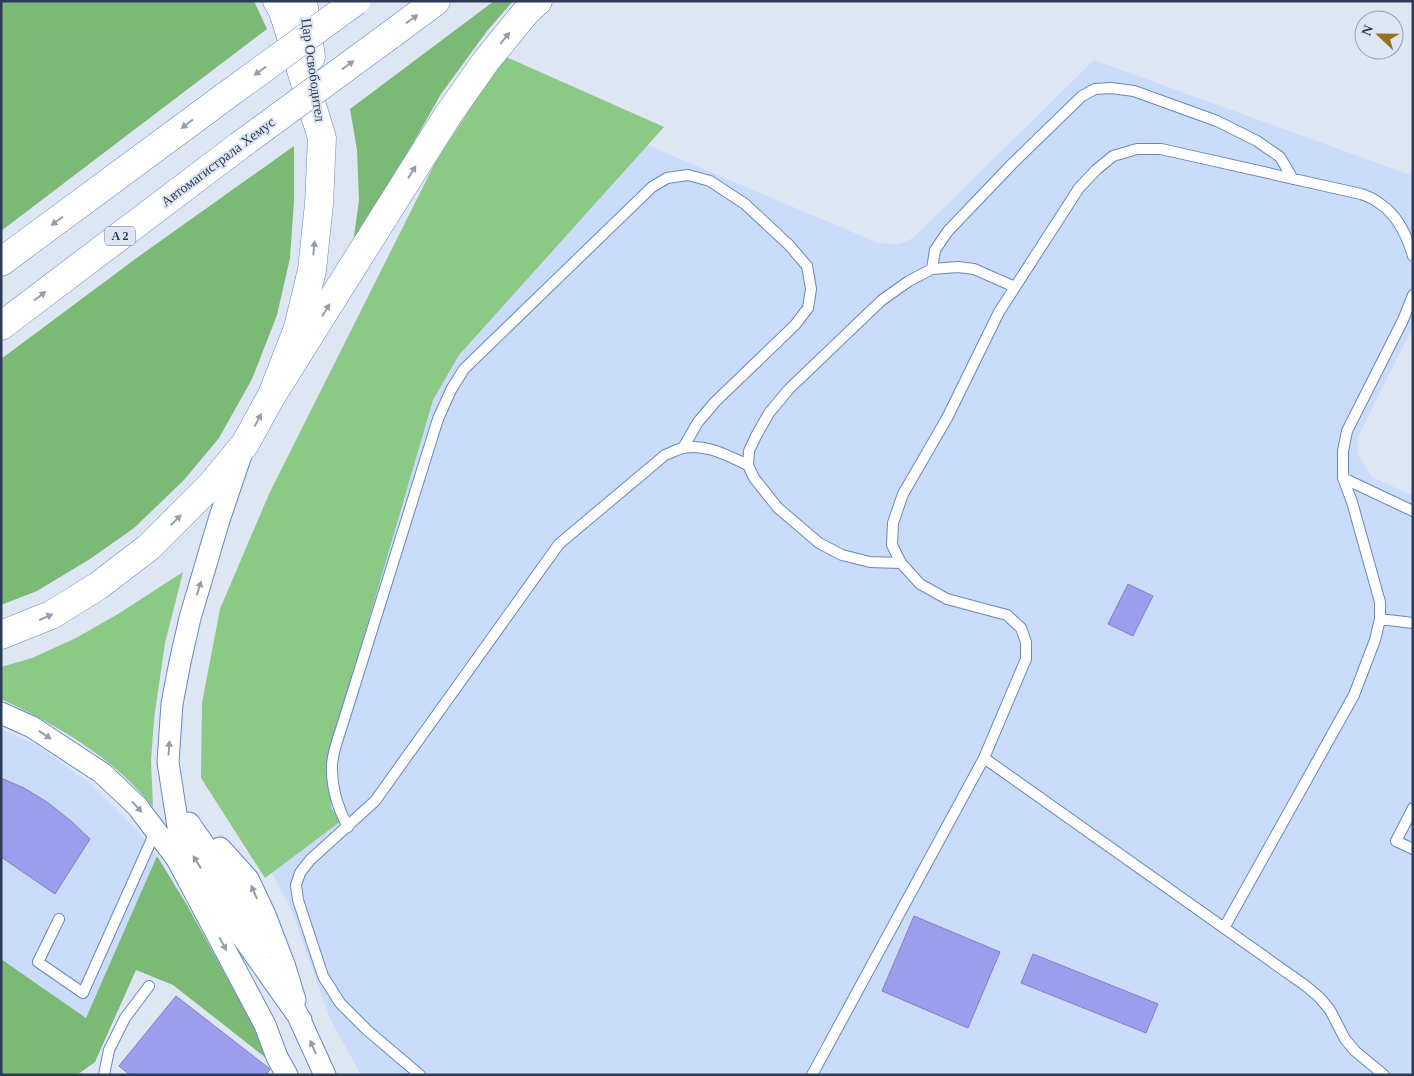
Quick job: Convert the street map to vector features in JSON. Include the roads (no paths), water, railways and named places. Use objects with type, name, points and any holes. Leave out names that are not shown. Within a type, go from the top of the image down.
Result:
[{"type":"main road","points":[[272,395],[298,328],[312,270],[319,204],[322,138],[283,11],[277,1]]},
{"type":"main road","name":"Цар Освободител","points":[[303,1],[322,138]]},
{"type":"main road","points":[[1,262],[356,1]]},
{"type":"main road","name":"Автомагистрала Хемус","points":[[1,326],[239,146],[436,1]]},
{"type":"main road","points":[[1,635],[51,615],[98,586],[149,547],[212,484],[245,444],[272,395],[448,115],[486,61],[526,12],[538,1]]},
{"type":"street","points":[[245,444],[219,520],[190,618],[172,704],[168,762],[179,833],[243,938],[301,1020]]},
{"type":"street","points":[[1,713],[32,727],[102,773],[137,806],[156,830],[177,859],[265,1025],[277,1056],[287,1075]]},
{"type":"street","points":[[172,796],[248,879],[265,915],[301,1020],[326,1075]]},
{"type":"street","points":[[265,1025],[289,1053],[300,1075]]},
{"type":"lane","points":[[932,269],[935,250],[948,231],[1013,163],[1082,96],[1095,89],[1111,88],[1134,91],[1217,121],[1257,141],[1280,157],[1293,179]]},
{"type":"lane","points":[[812,1075],[984,758],[1026,659],[1026,642],[1021,628],[1007,616],[947,599],[920,584],[902,563],[892,545],[893,523],[903,494],[947,418],[999,312],[1079,188],[1113,156],[1137,149],[1161,149],[1361,194],[1380,203],[1394,216],[1408,238],[1413,256]]},
{"type":"lane","points":[[348,827],[339,811],[334,792],[332,762],[438,419],[451,390],[464,369],[652,187],[668,178],[688,175],[710,181],[745,204],[789,245],[807,266],[811,289],[808,308],[795,325],[715,402],[698,422],[683,448]]},
{"type":"lane","points":[[902,563],[870,562],[842,555],[819,543],[778,508],[754,478],[748,465],[749,451],[769,413],[789,389],[882,300],[909,281],[932,269],[958,267],[974,269],[1015,287]]},
{"type":"lane","points":[[1224,928],[1354,695],[1375,640],[1380,619],[1380,602],[1344,478],[1342,451],[1348,431],[1403,320],[1413,294]]},
{"type":"lane","points":[[420,1075],[367,1030],[340,1003],[323,976],[298,900],[296,885],[300,873],[310,860],[375,801],[559,544],[665,456],[683,448],[702,446],[748,465]]},
{"type":"lane","points":[[1344,478],[1413,511]]},
{"type":"lane","points":[[1380,619],[1413,622]]},
{"type":"lane","points":[[984,758],[1306,986],[1330,1010],[1345,1039],[1355,1051],[1384,1075]]},
{"type":"lane","points":[[1413,808],[1396,841],[1413,850]]},
{"type":"lane","points":[[60,919],[38,962],[83,993],[156,830]]},
{"type":"lane","points":[[104,1075],[109,1050],[125,1018],[149,986]]}]
